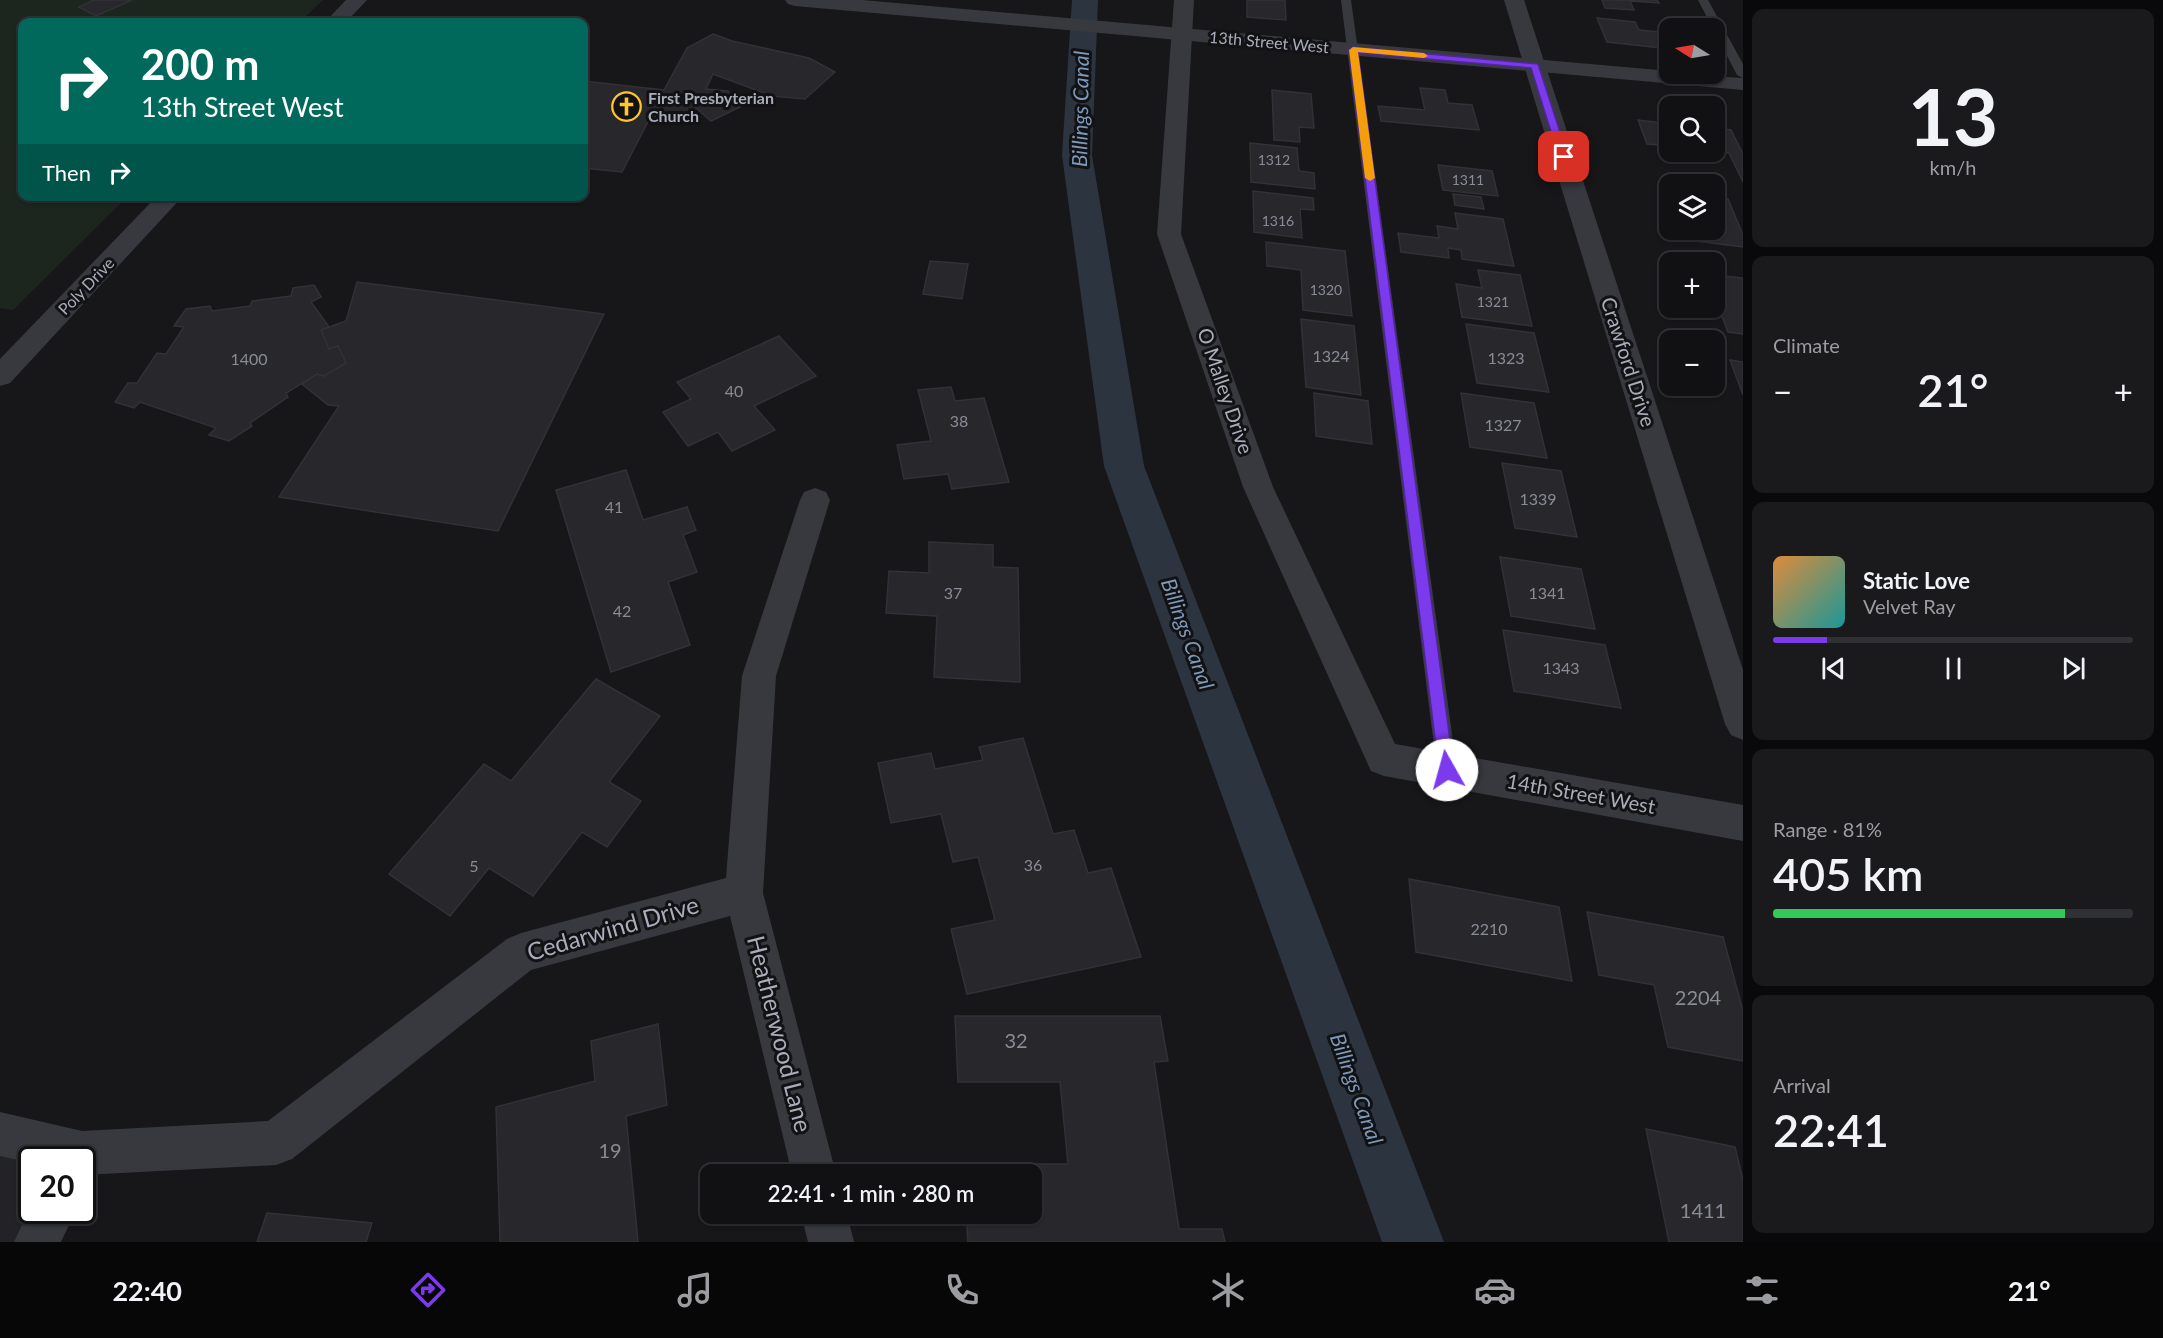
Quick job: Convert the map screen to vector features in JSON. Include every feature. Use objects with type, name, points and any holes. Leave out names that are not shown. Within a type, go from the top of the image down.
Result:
[{"type":"street","points":[[339,18],[357,0]]},
{"type":"street","name":"13th Street West","points":[[795,0],[839,2],[1181,35],[1743,84]]},
{"type":"street","name":"O Malley Drive","points":[[1184,0],[1169,234],[1258,487],[1384,759]]},
{"type":"street","name":"Crawford Drive","points":[[1514,0],[1743,724]]},
{"type":"street","name":"Poly Drive","points":[[0,376],[166,201]]},
{"type":"street","points":[[744,893],[759,676],[815,500]]},
{"type":"street","name":"14th Street West","points":[[1384,759],[1743,823]]},
{"type":"street","name":"Cedarwind Drive","points":[[96,1155],[276,1143],[521,953],[744,893]]},
{"type":"street","name":"Heatherwood Lane","points":[[744,893],[812,1164]]},
{"type":"street","name":"Cedarwind Drive","points":[[0,1134],[44,1146]]},
{"type":"street","points":[[37,1242],[46,1224]]},
{"type":"street","points":[[826,1224],[831,1242]]},
{"type":"lane","points":[[1346,0],[1447,770]]},
{"type":"lane","points":[[1703,0],[1743,75]]},
{"type":"shaded area","points":[[0,0],[323,0],[304,18],[18,18],[18,201],[123,201],[13,310],[0,308]]},
{"type":"shaded area","points":[[0,1134],[18,1149],[18,1224],[34,1224],[37,1242],[0,1242]]},
{"type":"building","points":[[94,0],[132,0],[96,16],[79,7]]},
{"type":"building","points":[[1247,0],[1285,0],[1286,20],[1247,17]]},
{"type":"building","points":[[1602,0],[1657,0],[1659,3],[1630,1],[1634,10],[1605,8]]},
{"type":"building","points":[[1597,18],[1635,22],[1639,30],[1659,32],[1659,48],[1607,42]]},
{"type":"building","points":[[713,34],[732,41],[809,58],[835,72],[805,99],[772,96],[713,74],[706,89],[728,91],[740,107],[711,121],[696,108],[690,121],[651,116],[622,172],[588,168],[588,81],[664,90],[687,48]]},
{"type":"building","points":[[1420,88],[1445,90],[1448,103],[1472,105],[1479,130],[1381,121],[1378,106],[1425,110]]},
{"type":"building","points":[[1272,90],[1311,94],[1314,128],[1299,127],[1300,142],[1274,140]]},
{"type":"building","points":[[1638,120],[1659,123],[1659,145],[1647,144]]},
{"type":"building","points":[[1725,129],[1731,130],[1743,154],[1743,182],[1729,153],[1725,152]]},
{"type":"building","points":[[1250,143],[1297,148],[1299,171],[1314,173],[1315,189],[1251,182]]},
{"type":"building","points":[[1438,165],[1492,171],[1498,196],[1443,190]]},
{"type":"building","points":[[1253,191],[1313,198],[1314,210],[1300,209],[1302,238],[1254,232]]},
{"type":"building","points":[[1453,194],[1481,197],[1484,209],[1455,205]]},
{"type":"building","points":[[1725,199],[1728,199],[1743,235],[1743,247],[1696,241],[1725,240]]},
{"type":"building","points":[[1455,213],[1503,219],[1514,266],[1462,259],[1461,250],[1448,248],[1449,258],[1401,252],[1398,233],[1439,238],[1437,226],[1458,229]]},
{"type":"building","points":[[1266,242],[1345,251],[1352,316],[1303,310],[1301,270],[1267,266]]},
{"type":"building","points":[[930,261],[968,264],[962,299],[923,294]]},
{"type":"building","points":[[1478,270],[1520,275],[1532,326],[1462,317],[1456,284],[1482,288]]},
{"type":"building","points":[[1725,276],[1743,278],[1743,334],[1728,332],[1723,318],[1725,318]]},
{"type":"building","points":[[357,282],[604,314],[498,531],[279,497],[339,406],[328,405],[302,384],[317,374],[324,376],[346,363],[338,346],[329,349],[321,330],[346,321]]},
{"type":"building","points":[[314,285],[321,297],[311,302],[329,327],[321,330],[329,349],[338,346],[346,363],[324,376],[317,374],[286,393],[288,397],[250,423],[252,426],[229,441],[209,435],[216,428],[140,402],[134,408],[115,402],[128,383],[137,383],[157,353],[166,354],[184,327],[174,326],[186,309],[210,306],[212,311],[250,306],[252,301],[291,296],[293,288]]},
{"type":"building","points":[[1301,319],[1354,326],[1361,395],[1306,387]]},
{"type":"building","points":[[1466,324],[1534,333],[1549,392],[1477,383]]},
{"type":"building","points":[[779,336],[816,376],[754,406],[775,430],[732,451],[718,432],[688,446],[663,412],[691,399],[677,382]]},
{"type":"building","points":[[1730,360],[1743,362],[1743,395]]},
{"type":"building","points":[[951,387],[955,401],[984,398],[1009,482],[952,489],[948,474],[904,479],[897,445],[931,441],[918,390]]},
{"type":"building","points":[[1314,393],[1368,401],[1372,444],[1316,436]]},
{"type":"building","points":[[1461,393],[1534,403],[1547,458],[1470,447]]},
{"type":"building","points":[[1502,463],[1561,471],[1577,537],[1515,528]]},
{"type":"building","points":[[626,470],[643,520],[687,507],[696,530],[683,535],[697,572],[668,582],[690,645],[611,672],[556,490]]},
{"type":"building","points":[[929,542],[993,545],[993,567],[1018,568],[1020,682],[934,677],[937,616],[886,613],[889,571],[929,573]]},
{"type":"building","points":[[1500,557],[1581,569],[1595,629],[1511,616]]},
{"type":"building","points":[[1503,630],[1605,645],[1621,708],[1514,691]]},
{"type":"building","points":[[596,679],[660,716],[609,782],[641,801],[607,847],[582,832],[533,896],[489,868],[450,916],[389,874],[484,764],[511,781]]},
{"type":"building","points":[[1023,738],[1053,834],[1074,830],[1088,873],[1111,868],[1141,957],[967,994],[951,929],[995,920],[978,857],[953,862],[941,814],[891,823],[878,763],[931,753],[935,769],[983,760],[979,747]]},
{"type":"building","points":[[1409,879],[1559,907],[1572,981],[1416,952]]},
{"type":"building","points":[[1587,912],[1723,937],[1743,1011],[1743,1061],[1668,1047],[1654,985],[1599,975]]},
{"type":"building","points":[[955,1016],[1160,1016],[1168,1061],[1154,1062],[1179,1229],[1222,1229],[1225,1242],[968,1242],[967,1224],[1042,1224],[1042,1164],[1068,1164],[1060,1082],[958,1082]]},
{"type":"building","points":[[658,1024],[667,1105],[626,1116],[638,1242],[500,1242],[496,1107],[595,1081],[591,1041]]},
{"type":"building","points":[[1646,1129],[1735,1147],[1743,1180],[1743,1242],[1669,1242]]},
{"type":"building","points":[[267,1213],[372,1223],[366,1242],[257,1242]]},
{"type":"waterway","name":"Billings Canal","points":[[1085,0],[1077,155],[1124,466],[1413,1242]]},
{"type":"slow traffic","points":[[1370,178],[1353,50],[1424,56]]},
{"type":"place","name":"First Presbyterian Church","points":[[627,107]]},
{"type":"route","points":[[1447,770],[1353,50],[1535,66],[1564,157]]}]
